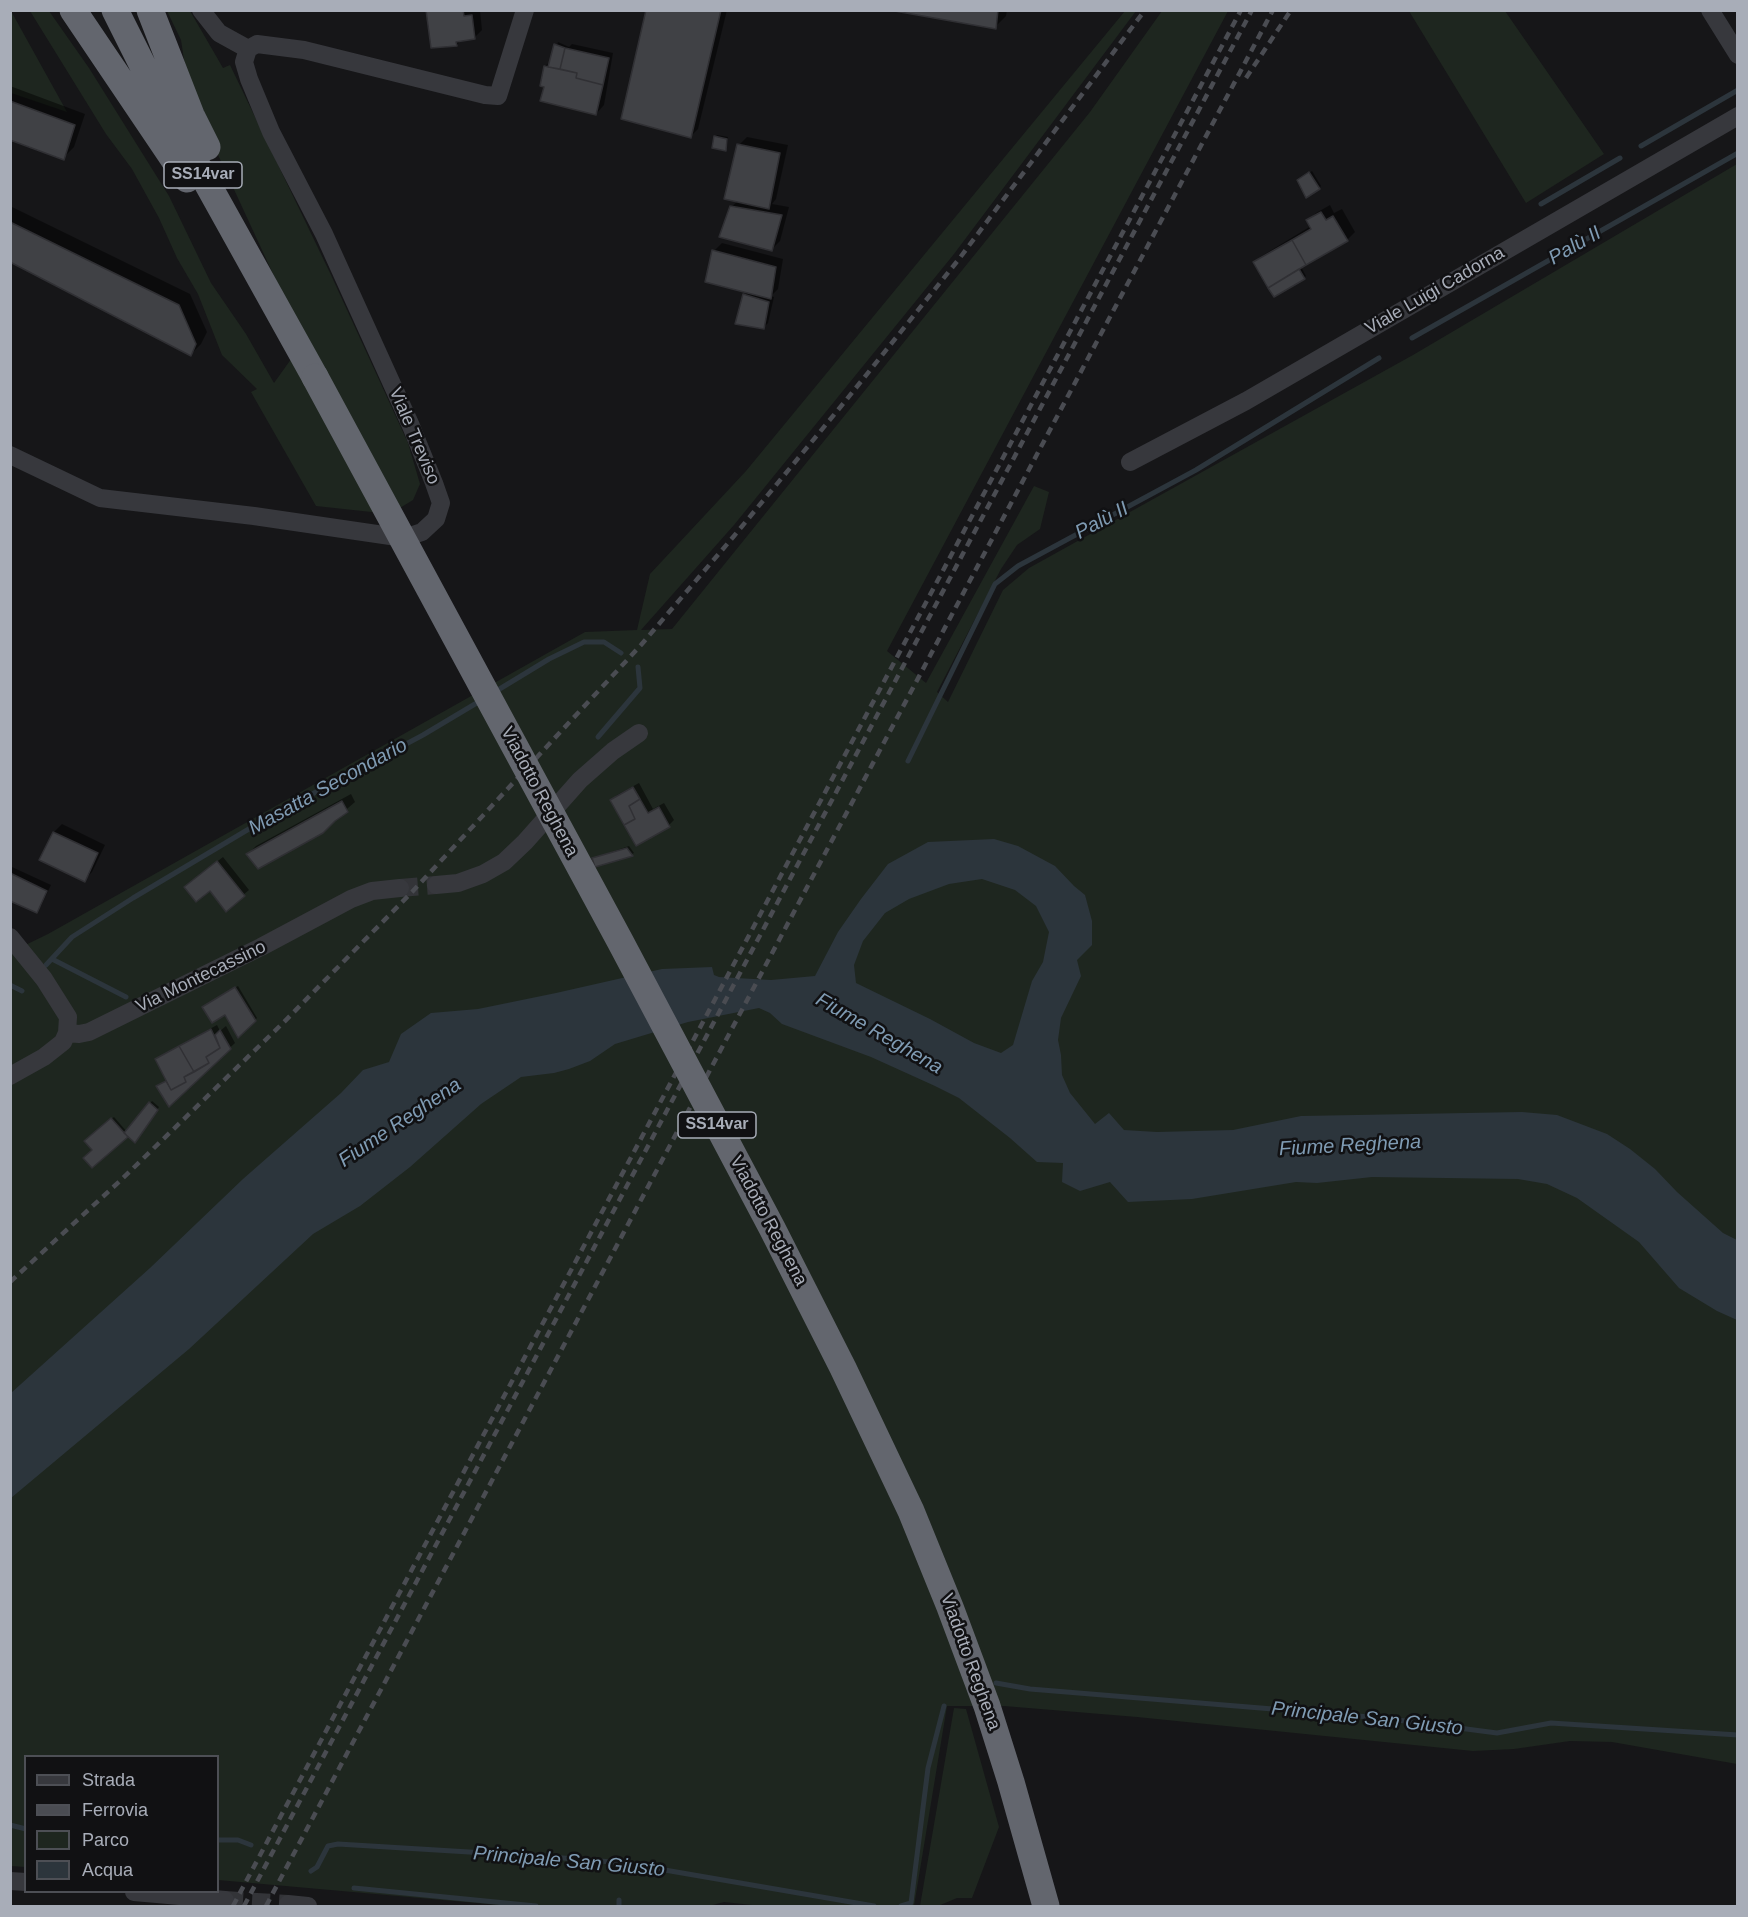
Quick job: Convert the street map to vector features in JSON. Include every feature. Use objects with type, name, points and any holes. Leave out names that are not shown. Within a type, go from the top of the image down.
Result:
[{"type":"highway","points":[[73,10],[185,176],[218,240],[246,286],[293,339]]},
{"type":"highway","name":"SS14var","points":[[115,10],[157,94],[293,339]]},
{"type":"highway","points":[[150,10],[191,115],[258,249],[293,339]]},
{"type":"highway","name":"Viadotto Reghena","points":[[293,339],[620,941],[772,1228],[843,1368],[911,1511],[950,1607],[987,1706],[1046,1906]]},
{"type":"street","points":[[201,10],[219,33],[248,49],[256,44],[304,50],[485,95],[498,96],[525,10]]},
{"type":"street","points":[[1710,10],[1737,55]]},
{"type":"street","name":"Viale Treviso","points":[[10,455],[100,498],[254,516],[404,538],[422,532],[436,519],[441,503],[434,483],[411,426],[324,234],[271,132],[244,62],[248,49]]},
{"type":"street","name":"Viale Luigi Cadorna","points":[[1130,462],[1246,401],[1737,116]]},
{"type":"street","points":[[436,885],[458,883],[483,874],[504,862],[525,842],[580,780],[613,751],[639,733]]},
{"type":"street","name":"Via Montecassino","points":[[67,1033],[88,1032],[261,948],[351,899],[372,891],[400,888]]},
{"type":"street","points":[[10,937],[59,1001],[68,1017],[67,1033],[63,1042],[56,1049],[10,1076]]},
{"type":"street","points":[[145,1893],[225,1900]]},
{"type":"street","points":[[288,1904],[308,1906]]},
{"type":"green space","points":[[11,11],[67,112],[11,93]]},
{"type":"green space","points":[[30,11],[49,11],[89,68],[169,196],[211,283],[246,334],[274,383],[304,341],[189,92],[181,40],[167,11],[190,11],[223,68],[230,65],[331,275],[408,443],[420,484],[413,500],[390,514],[316,506],[251,392],[257,389],[222,355],[198,294],[132,169],[106,134]]},
{"type":"green space","points":[[1125,11],[1136,11],[954,254],[734,525],[641,630],[672,629],[1090,112],[1162,11],[1228,11],[887,651],[926,683],[1034,486],[1049,492],[1040,529],[1017,545],[1001,569],[937,692],[948,702],[1003,590],[1029,568],[1413,355],[1737,164],[1737,1764],[1612,1742],[1570,1741],[1514,1749],[1473,1751],[1137,1717],[1004,1706],[947,1706],[914,1906],[761,1906],[724,1902],[709,1906],[510,1906],[219,1880],[219,1755],[24,1755],[24,1867],[11,1866],[11,952],[48,934],[585,632],[637,630],[650,574],[746,471]]},
{"type":"green space","points":[[1409,11],[1505,11],[1604,154],[1526,203]]},
{"type":"green space","points":[[954,1708],[966,1709],[999,1827],[972,1898],[957,1898],[938,1906],[920,1906]]},
{"type":"water","name":"Fiume Reghena","points":[[994,839],[1018,846],[1055,866],[1085,895],[1092,921],[1092,945],[1077,960],[1081,976],[1061,1018],[1058,1040],[1062,1075],[1070,1093],[1095,1124],[1109,1113],[1124,1130],[1157,1132],[1233,1130],[1301,1116],[1522,1112],[1557,1115],[1607,1134],[1630,1149],[1655,1169],[1723,1233],[1737,1240],[1737,1320],[1679,1288],[1639,1242],[1577,1198],[1547,1184],[1518,1179],[1372,1177],[1317,1183],[1296,1182],[1192,1199],[1128,1202],[1110,1182],[1080,1191],[1062,1182],[1063,1163],[1037,1162],[959,1098],[871,1057],[782,1024],[770,1013],[759,1008],[688,1022],[615,1044],[590,1061],[569,1069],[521,1077],[481,1104],[410,1167],[360,1206],[313,1234],[189,1349],[11,1498],[11,1393],[150,1268],[243,1179],[341,1093],[363,1070],[389,1062],[401,1034],[431,1013],[478,1009],[662,969],[712,967],[714,975],[719,977],[771,980],[815,976],[838,932],[888,864],[928,842]],"holes":[[[982,879],[1015,890],[1036,906],[1049,932],[1043,962],[1032,981],[1013,1045],[1001,1053],[974,1043],[856,983],[854,965],[863,941],[885,913],[909,899],[949,884]]]},
{"type":"building","points":[[426,10],[463,10],[464,16],[472,15],[475,39],[456,42],[457,46],[431,48]]},
{"type":"building","points":[[646,10],[721,10],[691,138],[621,119]]},
{"type":"building","points":[[889,10],[998,10],[996,29]]},
{"type":"building","points":[[554,44],[565,48],[560,69],[548,67]]},
{"type":"building","points":[[565,48],[609,58],[603,85],[576,78],[577,73],[560,69]]},
{"type":"building","points":[[544,66],[577,73],[576,78],[603,85],[596,115],[540,101],[544,87],[540,86]]},
{"type":"building","points":[[10,101],[75,125],[64,160],[10,140]]},
{"type":"building","points":[[714,136],[727,139],[726,151],[712,148]]},
{"type":"building","points":[[737,144],[780,153],[769,209],[724,199]]},
{"type":"building","points":[[1309,172],[1320,189],[1306,198],[1297,180]]},
{"type":"building","points":[[730,206],[782,215],[772,251],[719,237]]},
{"type":"building","points":[[1321,212],[1326,220],[1333,216],[1348,241],[1306,265],[1292,240],[1311,229],[1306,220]]},
{"type":"building","points":[[10,222],[179,305],[196,344],[191,356],[10,262]]},
{"type":"building","points":[[1292,240],[1306,265],[1268,288],[1253,262]]},
{"type":"building","points":[[712,250],[776,267],[771,299],[705,282]]},
{"type":"building","points":[[1299,269],[1305,279],[1274,297],[1268,288]]},
{"type":"building","points":[[743,294],[769,302],[764,329],[735,324]]},
{"type":"building","points":[[633,787],[640,799],[629,806],[635,819],[624,825],[610,800]]},
{"type":"building","points":[[640,799],[648,813],[659,807],[670,827],[636,846],[624,825],[635,819],[629,806]]},
{"type":"building","points":[[342,801],[348,812],[323,833],[258,869],[246,854]]},
{"type":"building","points":[[53,832],[98,853],[85,882],[39,860]]},
{"type":"building","points":[[627,848],[633,856],[595,867],[592,858]]},
{"type":"building","points":[[217,861],[245,896],[226,912],[210,891],[196,902],[184,887]]},
{"type":"building","points":[[10,873],[47,891],[37,913],[10,901]]},
{"type":"building","points":[[235,987],[256,1021],[238,1038],[225,1015],[212,1023],[202,1007]]},
{"type":"building","points":[[211,1029],[220,1048],[206,1057],[209,1063],[194,1072],[179,1046]]},
{"type":"building","points":[[220,1030],[231,1049],[169,1107],[156,1086],[166,1081],[171,1090],[186,1082],[184,1077],[209,1063],[206,1057],[220,1048],[215,1035]]},
{"type":"building","points":[[179,1046],[194,1072],[184,1077],[186,1082],[171,1090],[155,1059]]},
{"type":"building","points":[[149,1102],[158,1110],[135,1143],[124,1133]]},
{"type":"building","points":[[111,1118],[128,1137],[92,1168],[83,1158],[92,1150],[84,1141]]},
{"type":"waterway","points":[[1641,146],[1738,90]]},
{"type":"waterway","name":"Palù II","points":[[1412,338],[1738,153]]},
{"type":"waterway","points":[[1541,204],[1620,158]]},
{"type":"waterway","name":"Palù II","points":[[908,761],[995,584],[1018,566],[1196,470],[1379,358]]},
{"type":"waterway","name":"Masatta Secondario","points":[[493,693],[549,659],[584,642],[604,642],[621,653]]},
{"type":"waterway","points":[[598,737],[640,688],[638,667]]},
{"type":"waterway","name":"Masatta Secondario","points":[[46,965],[72,937],[133,898],[269,817],[423,735],[480,701]]},
{"type":"waterway","points":[[52,959],[126,997]]},
{"type":"waterway","name":"Masatta Secondario","points":[[10,985],[22,991]]},
{"type":"waterway","name":"Principale San Giusto","points":[[996,1683],[1030,1689],[1382,1718],[1497,1733],[1551,1723],[1738,1735]]},
{"type":"waterway","name":"Principale San Giusto","points":[[901,1906],[911,1903],[928,1768],[944,1706]]},
{"type":"waterway","name":"Principale San Giusto","points":[[10,1825],[24,1828]]},
{"type":"waterway","name":"Principale San Giusto","points":[[219,1840],[238,1840],[251,1845]]},
{"type":"waterway","name":"Principale San Giusto","points":[[311,1871],[317,1867],[328,1846],[338,1844],[551,1857],[624,1863],[874,1906]]},
{"type":"waterway","points":[[354,1888],[536,1906]]},
{"type":"waterway","points":[[619,1900],[619,1906]]},
{"type":"tunnel","points":[[400,888],[436,885]]},
{"type":"tunnel","points":[[225,1900],[288,1904]]},
{"type":"railway","points":[[10,1282],[121,1180],[284,1022],[412,892],[641,645],[847,399],[959,259],[1145,10]]},
{"type":"railway","points":[[233,1906],[1241,10]]},
{"type":"railway","points":[[244,1906],[1252,10]]},
{"type":"railway","points":[[266,1906],[1273,10]]},
{"type":"railway","points":[[1246,78],[1291,10]]}]
